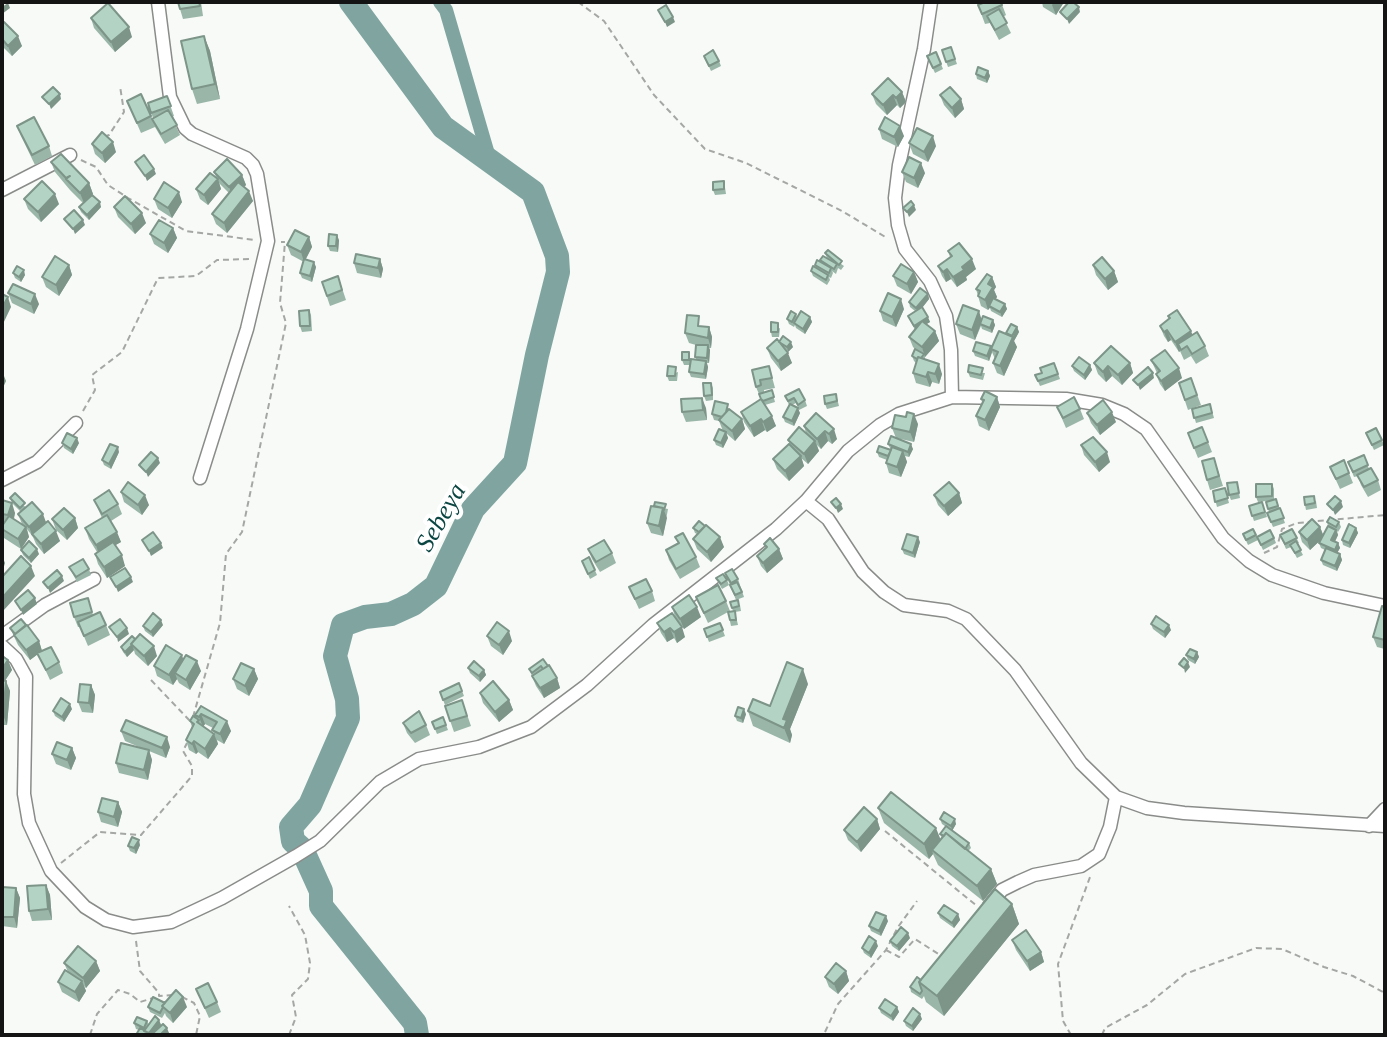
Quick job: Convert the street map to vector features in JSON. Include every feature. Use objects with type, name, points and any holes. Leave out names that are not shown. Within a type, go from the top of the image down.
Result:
[{"type":"street","points":[[158,2],[170,97],[185,128],[192,134],[246,158],[253,165],[268,241],[247,329],[200,478]]},
{"type":"street","points":[[931,2],[895,198],[905,249],[930,281],[946,316],[951,350],[952,397]]},
{"type":"street","points":[[2,190],[70,155]]},
{"type":"street","points":[[2,646],[16,659],[26,677],[24,794],[29,823],[51,871],[85,907],[106,920],[133,927],[171,922],[222,898],[296,856],[320,841],[380,782],[419,759],[479,747],[531,727],[587,685],[653,625],[776,529],[806,501],[848,451],[880,425],[899,414],[952,397],[1066,399],[1102,405],[1124,414],[1146,429],[1223,538],[1249,561],[1272,575],[1324,593],[1385,606]]},
{"type":"street","points":[[2,480],[37,462],[76,423]]},
{"type":"street","points":[[806,501],[828,519],[863,572],[884,592],[904,605],[948,611],[966,619],[1015,670],[1081,763],[1116,797],[1147,808],[1184,813],[1385,826]]},
{"type":"street","points":[[2,636],[45,605],[94,579]]},
{"type":"street","points":[[984,911],[1002,890],[1018,882],[1034,875],[1081,866],[1099,854],[1110,827],[1116,797]]},
{"type":"street","points":[[1369,826],[1385,809]]},
{"type":"path","points":[[578,2],[604,21],[654,95],[705,149],[746,163],[842,211],[905,249]]},
{"type":"path","points":[[96,141],[109,135],[124,112],[120,86]]},
{"type":"path","points":[[70,155],[96,167],[108,185],[186,231],[254,240],[251,259],[217,260],[196,276],[158,278],[122,352],[92,375],[95,390],[76,423]]},
{"type":"path","points":[[151,680],[191,723],[220,623],[226,554],[242,532],[286,323],[280,303],[285,242],[268,241]]},
{"type":"path","points":[[1249,561],[1277,547],[1282,529],[1297,523],[1385,515]]},
{"type":"path","points":[[51,871],[100,832],[141,835],[192,776],[192,766],[183,751],[189,738]]},
{"type":"path","points":[[885,831],[984,911]]},
{"type":"path","points":[[1071,1035],[1063,1021],[1058,964],[1099,854]]},
{"type":"path","points":[[825,1032],[838,1004],[886,950],[917,901]]},
{"type":"path","points":[[289,906],[305,935],[310,963],[308,979],[292,995],[296,1017],[289,1035]]},
{"type":"path","points":[[133,927],[140,971],[159,996]]},
{"type":"path","points":[[886,950],[899,957],[915,939],[946,959]]},
{"type":"path","points":[[1102,1035],[1105,1028],[1147,1005],[1185,974],[1256,948],[1282,949],[1353,976],[1385,993]]},
{"type":"path","points":[[90,1035],[97,1014],[122,989],[140,1002],[159,996],[181,996],[194,1003],[200,1016],[196,1035]]},
{"type":"building","points":[[178,2],[199,2],[200,6],[180,9]]},
{"type":"building","points":[[1001,2],[1002,5],[982,14],[978,5]]},
{"type":"building","points":[[1069,2],[1079,7],[1067,19],[1060,12]]},
{"type":"building","points":[[108,3],[129,27],[111,42],[91,18]]},
{"type":"building","points":[[666,5],[673,17],[665,22],[658,10]]},
{"type":"building","points":[[999,9],[1007,23],[995,30],[987,16]]},
{"type":"building","points":[[4,22],[18,36],[8,46],[2,39]]},
{"type":"building","points":[[204,36],[215,84],[192,89],[181,41]]},
{"type":"building","points":[[951,47],[955,59],[946,62],[942,50]]},
{"type":"building","points":[[713,50],[719,61],[709,66],[704,56]]},
{"type":"building","points":[[936,52],[941,64],[933,68],[927,56]]},
{"type":"building","points":[[978,67],[988,71],[985,78],[976,74]]},
{"type":"building","points":[[888,78],[902,92],[896,98],[893,95],[883,105],[872,94]]},
{"type":"building","points":[[53,87],[60,94],[49,104],[42,97]]},
{"type":"building","points":[[950,87],[961,99],[952,108],[940,95]]},
{"type":"building","points":[[141,94],[151,116],[137,123],[127,101]]},
{"type":"building","points":[[167,96],[171,106],[151,113],[148,103]]},
{"type":"building","points":[[168,110],[177,125],[161,134],[152,119]]},
{"type":"building","points":[[34,117],[49,146],[32,155],[17,126]]},
{"type":"building","points":[[885,117],[900,126],[894,137],[879,129]]},
{"type":"building","points":[[917,128],[933,136],[924,152],[909,143]]},
{"type":"building","points":[[102,132],[113,142],[102,153],[92,144]]},
{"type":"building","points":[[61,154],[89,183],[80,193],[66,179],[70,176],[66,178],[51,162]]},
{"type":"building","points":[[144,155],[154,169],[145,176],[135,162]]},
{"type":"building","points":[[909,157],[921,163],[914,178],[902,172]]},
{"type":"building","points":[[227,159],[242,175],[229,187],[214,172]]},
{"type":"building","points":[[210,173],[218,179],[204,195],[196,189]]},
{"type":"building","points":[[42,181],[55,194],[38,212],[24,199]]},
{"type":"building","points":[[724,181],[724,189],[713,190],[713,182]]},
{"type":"building","points":[[164,182],[179,192],[168,208],[154,199]]},
{"type":"building","points":[[238,182],[249,191],[224,223],[212,214]]},
{"type":"building","points":[[92,195],[100,202],[87,215],[79,207]]},
{"type":"building","points":[[125,196],[142,213],[131,224],[114,207]]},
{"type":"building","points":[[911,201],[914,205],[907,212],[903,208]]},
{"type":"building","points":[[74,210],[83,220],[73,229],[64,219]]},
{"type":"building","points":[[159,220],[173,228],[164,243],[150,234]]},
{"type":"building","points":[[295,230],[309,237],[301,252],[287,245]]},
{"type":"building","points":[[329,234],[337,235],[336,246],[328,246]]},
{"type":"building","points":[[959,243],[972,259],[962,267],[964,270],[953,277],[947,269],[943,272],[938,266],[952,256],[948,251]]},
{"type":"building","points":[[828,250],[842,261],[839,265],[825,253]]},
{"type":"building","points":[[356,254],[380,259],[378,268],[354,263]]},
{"type":"building","points":[[55,256],[69,265],[56,285],[42,277]]},
{"type":"building","points":[[823,256],[837,264],[834,269],[820,260]]},
{"type":"building","points":[[1102,257],[1114,271],[1105,279],[1093,265]]},
{"type":"building","points":[[304,259],[314,262],[310,276],[300,273]]},
{"type":"building","points":[[817,260],[831,268],[829,273],[815,265]]},
{"type":"building","points":[[901,264],[914,272],[907,284],[893,276]]},
{"type":"building","points":[[17,266],[24,270],[19,277],[13,273]]},
{"type":"building","points":[[813,266],[828,275],[826,280],[811,271]]},
{"type":"building","points":[[987,274],[992,277],[988,284],[993,287],[985,300],[978,296],[980,291],[976,289]]},
{"type":"building","points":[[338,276],[342,290],[327,296],[322,282]]},
{"type":"building","points":[[13,284],[35,294],[31,304],[8,293]]},
{"type":"building","points":[[920,288],[928,294],[916,308],[909,302]]},
{"type":"building","points":[[888,293],[901,299],[892,317],[880,311]]},
{"type":"building","points":[[2,294],[8,297],[2,308]]},
{"type":"building","points":[[993,298],[1005,304],[1000,312],[989,306]]},
{"type":"building","points":[[963,305],[979,311],[972,330],[956,324]]},
{"type":"building","points":[[922,307],[928,317],[914,326],[908,316]]},
{"type":"building","points":[[309,310],[310,326],[300,326],[299,311]]},
{"type":"building","points":[[1177,310],[1191,331],[1175,342],[1160,326]]},
{"type":"building","points":[[791,311],[796,314],[792,322],[787,319]]},
{"type":"building","points":[[801,311],[810,317],[803,329],[794,323]]},
{"type":"building","points":[[687,315],[699,316],[698,326],[709,327],[708,338],[685,333]]},
{"type":"building","points":[[983,316],[993,320],[990,328],[980,324]]},
{"type":"building","points":[[922,321],[935,331],[922,347],[909,337]]},
{"type":"building","points":[[771,322],[778,323],[778,332],[771,332]]},
{"type":"building","points":[[1011,324],[1017,327],[1012,336],[1006,333]]},
{"type":"building","points":[[999,331],[1013,337],[1000,366],[993,363],[998,352],[991,349]]},
{"type":"building","points":[[1197,332],[1205,346],[1192,354],[1187,346],[1181,350],[1178,344]]},
{"type":"building","points":[[783,336],[791,342],[787,347],[779,342]]},
{"type":"building","points":[[777,339],[788,353],[778,361],[767,348]]},
{"type":"building","points":[[976,342],[991,346],[987,356],[973,351]]},
{"type":"building","points":[[696,345],[708,345],[707,358],[695,357]]},
{"type":"building","points":[[1111,346],[1130,363],[1118,375],[1108,366],[1103,372],[1094,363]]},
{"type":"building","points":[[915,349],[924,354],[921,358],[912,356]]},
{"type":"building","points":[[1165,350],[1179,368],[1161,381],[1156,374],[1160,371],[1151,360]]},
{"type":"building","points":[[682,352],[689,352],[689,360],[682,360]]},
{"type":"building","points":[[918,357],[939,364],[935,374],[928,372],[926,377],[913,373]]},
{"type":"building","points":[[1079,357],[1090,365],[1084,375],[1072,366]]},
{"type":"building","points":[[691,359],[706,361],[704,374],[689,372]]},
{"type":"building","points":[[1054,363],[1058,374],[1038,381],[1035,375],[1042,373],[1040,368]]},
{"type":"building","points":[[969,365],[983,368],[981,375],[968,372]]},
{"type":"building","points":[[668,366],[676,367],[675,376],[667,376]]},
{"type":"building","points":[[769,366],[772,378],[760,380],[761,385],[756,387],[752,370]]},
{"type":"building","points":[[1148,367],[1153,373],[1138,385],[1133,380]]},
{"type":"building","points":[[1191,378],[1197,395],[1185,400],[1179,383]]},
{"type":"building","points":[[703,383],[711,383],[712,395],[704,396]]},
{"type":"building","points":[[799,389],[805,400],[798,405],[794,398],[788,401],[785,396]]},
{"type":"building","points":[[772,390],[774,397],[761,399],[759,394]]},
{"type":"building","points":[[985,391],[997,397],[985,420],[976,416]]},
{"type":"building","points":[[836,394],[837,401],[825,404],[824,396]]},
{"type":"building","points":[[1074,397],[1080,409],[1063,418],[1057,407]]},
{"type":"building","points":[[702,398],[703,410],[682,412],[681,399]]},
{"type":"building","points":[[761,399],[772,416],[750,426],[741,412]]},
{"type":"building","points":[[1103,400],[1112,412],[1097,425],[1087,413]]},
{"type":"building","points":[[715,401],[728,404],[722,417],[712,414]]},
{"type":"building","points":[[790,404],[798,408],[792,421],[783,417]]},
{"type":"building","points":[[1210,404],[1212,413],[1194,418],[1192,409]]},
{"type":"building","points":[[729,409],[742,419],[732,431],[719,420]]},
{"type":"building","points":[[907,412],[914,414],[910,432],[892,428],[895,415],[906,417]]},
{"type":"building","points":[[816,413],[834,429],[829,434],[825,431],[817,439],[804,426]]},
{"type":"building","points":[[799,427],[815,441],[804,454],[788,440]]},
{"type":"building","points":[[1202,427],[1208,442],[1194,448],[1188,433]]},
{"type":"building","points":[[1376,428],[1382,440],[1372,445],[1366,433]]},
{"type":"building","points":[[719,429],[726,432],[721,443],[714,440]]},
{"type":"building","points":[[67,433],[77,438],[71,449],[62,443]]},
{"type":"building","points":[[891,436],[911,444],[908,452],[888,444]]},
{"type":"building","points":[[1093,437],[1107,452],[1095,462],[1081,445]]},
{"type":"building","points":[[110,444],[118,447],[109,464],[102,460]]},
{"type":"building","points":[[789,444],[801,456],[785,471],[773,459]]},
{"type":"building","points":[[879,446],[891,450],[888,456],[877,452]]},
{"type":"building","points":[[892,447],[903,451],[897,467],[886,463]]},
{"type":"building","points":[[151,452],[158,458],[146,472],[139,465]]},
{"type":"building","points":[[1364,455],[1368,465],[1353,472],[1348,462]]},
{"type":"building","points":[[1214,458],[1219,476],[1207,480],[1202,461]]},
{"type":"building","points":[[1344,460],[1349,473],[1336,479],[1330,467]]},
{"type":"building","points":[[1371,468],[1378,480],[1364,487],[1357,475]]},
{"type":"building","points":[[128,482],[145,495],[138,505],[121,492]]},
{"type":"building","points":[[949,482],[959,493],[944,506],[934,495]]},
{"type":"building","points":[[1237,482],[1239,493],[1229,495],[1227,483]]},
{"type":"building","points":[[1256,484],[1272,484],[1272,496],[1256,497]]},
{"type":"building","points":[[1225,488],[1228,498],[1215,502],[1213,491]]},
{"type":"building","points":[[109,490],[118,504],[102,514],[94,500]]},
{"type":"building","points":[[15,493],[25,503],[20,508],[10,498]]},
{"type":"building","points":[[1314,496],[1315,503],[1305,505],[1304,497]]},
{"type":"building","points":[[1335,496],[1341,501],[1333,510],[1327,504]]},
{"type":"building","points":[[836,498],[841,504],[836,508],[831,502]]},
{"type":"building","points":[[1276,499],[1278,506],[1268,509],[1266,502]]},
{"type":"building","points":[[2,500],[12,503],[8,515],[2,514]]},
{"type":"building","points":[[32,502],[43,514],[29,527],[18,514]]},
{"type":"building","points":[[655,502],[666,504],[664,510],[654,506]]},
{"type":"building","points":[[1262,502],[1265,512],[1252,516],[1249,506]]},
{"type":"building","points":[[651,506],[663,508],[659,526],[647,523]]},
{"type":"building","points":[[64,508],[75,518],[63,530],[52,519]]},
{"type":"building","points":[[1280,508],[1284,518],[1271,522],[1267,513]]},
{"type":"building","points":[[107,515],[117,532],[96,545],[85,528]]},
{"type":"building","points":[[9,516],[26,527],[18,539],[2,529]]},
{"type":"building","points":[[1330,517],[1339,522],[1336,527],[1327,522]]},
{"type":"building","points":[[1312,519],[1320,527],[1307,540],[1299,532]]},
{"type":"building","points":[[48,521],[56,531],[41,544],[32,534]]},
{"type":"building","points":[[699,521],[705,526],[699,532],[693,528]]},
{"type":"building","points":[[1349,524],[1356,528],[1349,543],[1342,540]]},
{"type":"building","points":[[706,525],[720,537],[707,552],[693,539]]},
{"type":"building","points":[[1328,526],[1336,530],[1331,540],[1338,543],[1335,550],[1319,543]]},
{"type":"building","points":[[1253,529],[1256,535],[1246,540],[1243,534]]},
{"type":"building","points":[[1292,529],[1297,538],[1285,544],[1280,535]]},
{"type":"building","points":[[1270,530],[1274,538],[1261,545],[1257,537]]},
{"type":"building","points":[[153,532],[161,543],[149,551],[142,540]]},
{"type":"building","points":[[683,533],[696,557],[676,569],[666,550],[679,543],[675,537]]},
{"type":"building","points":[[907,534],[918,537],[913,553],[902,549]]},
{"type":"building","points":[[770,538],[779,549],[763,563],[757,556],[767,547],[764,544]]},
{"type":"building","points":[[604,540],[612,553],[596,562],[588,549]]},
{"type":"building","points":[[29,541],[37,549],[29,558],[21,550]]},
{"type":"building","points":[[1296,541],[1301,550],[1295,553],[1290,545]]},
{"type":"building","points":[[113,542],[122,555],[104,567],[95,554]]},
{"type":"building","points":[[1326,548],[1340,554],[1335,566],[1321,560]]},
{"type":"building","points":[[21,556],[31,566],[2,598],[2,577]]},
{"type":"building","points":[[589,557],[595,570],[588,574],[582,561]]},
{"type":"building","points":[[83,559],[89,569],[76,577],[69,567]]},
{"type":"building","points":[[125,568],[131,577],[116,587],[110,577]]},
{"type":"building","points":[[732,569],[738,579],[731,583],[725,573]]},
{"type":"building","points":[[57,570],[62,576],[48,588],[43,582]]},
{"type":"building","points":[[723,574],[727,580],[721,584],[716,578]]},
{"type":"building","points":[[646,579],[652,591],[635,599],[629,587]]},
{"type":"building","points":[[737,582],[742,592],[735,595],[730,585]]},
{"type":"building","points":[[718,585],[726,601],[704,613],[696,597]]},
{"type":"building","points":[[28,590],[35,598],[21,610],[15,601]]},
{"type":"building","points":[[689,595],[697,607],[680,619],[672,607]]},
{"type":"building","points":[[88,598],[92,612],[74,617],[70,603]]},
{"type":"building","points":[[738,600],[739,606],[732,608],[730,602]]},
{"type":"building","points":[[1382,606],[1385,607],[1385,640],[1373,637]]},
{"type":"building","points":[[735,611],[736,620],[730,620],[728,612]]},
{"type":"building","points":[[100,612],[106,625],[84,636],[78,622]]},
{"type":"building","points":[[153,613],[161,620],[151,632],[143,626]]},
{"type":"building","points":[[672,613],[682,627],[674,632],[670,628],[664,632],[657,623]]},
{"type":"building","points":[[1156,616],[1169,625],[1164,632],[1151,624]]},
{"type":"building","points":[[21,619],[26,625],[15,634],[10,628]]},
{"type":"building","points":[[120,619],[127,628],[117,637],[109,627]]},
{"type":"building","points":[[497,622],[509,631],[499,645],[487,636]]},
{"type":"building","points":[[720,623],[723,630],[707,637],[704,629]]},
{"type":"building","points":[[27,625],[39,641],[26,650],[14,635]]},
{"type":"building","points":[[140,634],[154,646],[144,656],[131,644]]},
{"type":"building","points":[[132,636],[135,639],[125,652],[121,647]]},
{"type":"building","points":[[166,645],[182,655],[169,675],[154,666]]},
{"type":"building","points":[[51,647],[59,662],[46,670],[37,653]]},
{"type":"building","points":[[1190,649],[1197,652],[1194,659],[1186,655]]},
{"type":"building","points":[[186,655],[197,661],[186,680],[175,673]]},
{"type":"building","points":[[1184,658],[1188,662],[1184,668],[1179,664]]},
{"type":"building","points":[[543,659],[548,666],[543,669],[541,666],[532,673],[529,669]]},
{"type":"building","points":[[474,661],[484,670],[479,676],[468,668]]},
{"type":"building","points":[[787,662],[803,669],[783,719],[787,720],[784,728],[748,711],[753,699],[770,706]]},
{"type":"building","points":[[241,663],[254,669],[245,686],[233,679]]},
{"type":"building","points":[[549,665],[557,678],[540,688],[532,676]]},
{"type":"building","points":[[2,680],[6,681],[3,715],[2,715]]},
{"type":"building","points":[[493,681],[509,700],[495,712],[480,693]]},
{"type":"building","points":[[459,683],[462,691],[443,700],[440,692]]},
{"type":"building","points":[[80,684],[91,685],[89,703],[78,702]]},
{"type":"building","points":[[61,698],[70,704],[62,717],[53,711]]},
{"type":"building","points":[[462,700],[467,716],[450,721],[445,706]]},
{"type":"building","points":[[201,706],[227,721],[220,734],[212,730],[217,722],[201,714],[199,717],[195,715]]},
{"type":"building","points":[[738,707],[744,709],[741,718],[735,716]]},
{"type":"building","points":[[419,711],[426,725],[411,733],[403,723]]},
{"type":"building","points":[[193,716],[214,734],[205,749],[194,741],[192,744],[186,740],[194,724],[190,721]]},
{"type":"building","points":[[443,717],[446,725],[435,729],[432,722]]},
{"type":"building","points":[[126,720],[167,737],[162,748],[121,731]]},
{"type":"building","points":[[57,742],[72,748],[67,760],[52,754]]},
{"type":"building","points":[[121,743],[149,750],[144,770],[116,763]]},
{"type":"building","points":[[891,792],[936,828],[924,844],[878,808]]},
{"type":"building","points":[[102,798],[118,802],[114,817],[98,812]]},
{"type":"building","points":[[864,807],[877,819],[857,842],[844,830]]},
{"type":"building","points":[[944,812],[955,819],[951,826],[940,819]]},
{"type":"building","points":[[946,826],[969,843],[965,849],[946,833],[944,836],[940,834]]},
{"type":"building","points":[[946,833],[991,869],[977,886],[932,850]]},
{"type":"building","points":[[132,837],[139,840],[134,848],[128,846]]},
{"type":"building","points":[[46,885],[48,909],[29,911],[27,886]]},
{"type":"building","points":[[2,887],[16,888],[14,917],[2,917]]},
{"type":"building","points":[[995,889],[1012,904],[937,996],[919,982]]},
{"type":"building","points":[[944,905],[958,914],[952,923],[938,913]]},
{"type":"building","points":[[876,912],[886,916],[879,931],[869,926]]},
{"type":"building","points":[[901,927],[908,933],[897,946],[890,941]]},
{"type":"building","points":[[1026,930],[1041,952],[1027,961],[1012,940]]},
{"type":"building","points":[[869,936],[876,941],[869,953],[862,948]]},
{"type":"building","points":[[78,946],[96,961],[83,978],[64,963]]},
{"type":"building","points":[[836,963],[846,971],[834,984],[825,977]]},
{"type":"building","points":[[65,970],[82,981],[75,992],[58,982]]},
{"type":"building","points":[[917,977],[921,980],[920,994],[910,987]]},
{"type":"building","points":[[208,983],[217,1002],[205,1008],[196,989]]},
{"type":"building","points":[[176,990],[183,997],[170,1013],[162,1006]]},
{"type":"building","points":[[153,997],[165,1003],[160,1013],[148,1007]]},
{"type":"building","points":[[885,999],[897,1007],[891,1016],[879,1008]]},
{"type":"building","points":[[913,1008],[920,1014],[912,1026],[904,1021]]},
{"type":"building","points":[[155,1016],[159,1020],[149,1033],[144,1031]]},
{"type":"building","points":[[137,1017],[147,1021],[144,1028],[134,1023]]},
{"type":"building","points":[[163,1024],[167,1028],[160,1035],[152,1034]]},
{"type":"building","points":[[140,1028],[152,1035],[136,1035]]},
{"type":"waterway","name":"Sebeya","points":[[351,2],[443,127],[533,192],[557,256],[558,272],[515,463],[473,509],[436,586],[413,604],[391,614],[365,617],[343,625],[335,656],[347,699],[348,718],[310,805],[291,827],[293,841],[302,849],[321,891],[321,906],[415,1023],[417,1035]]},
{"type":"waterway","points":[[440,2],[446,10],[490,161]]}]
